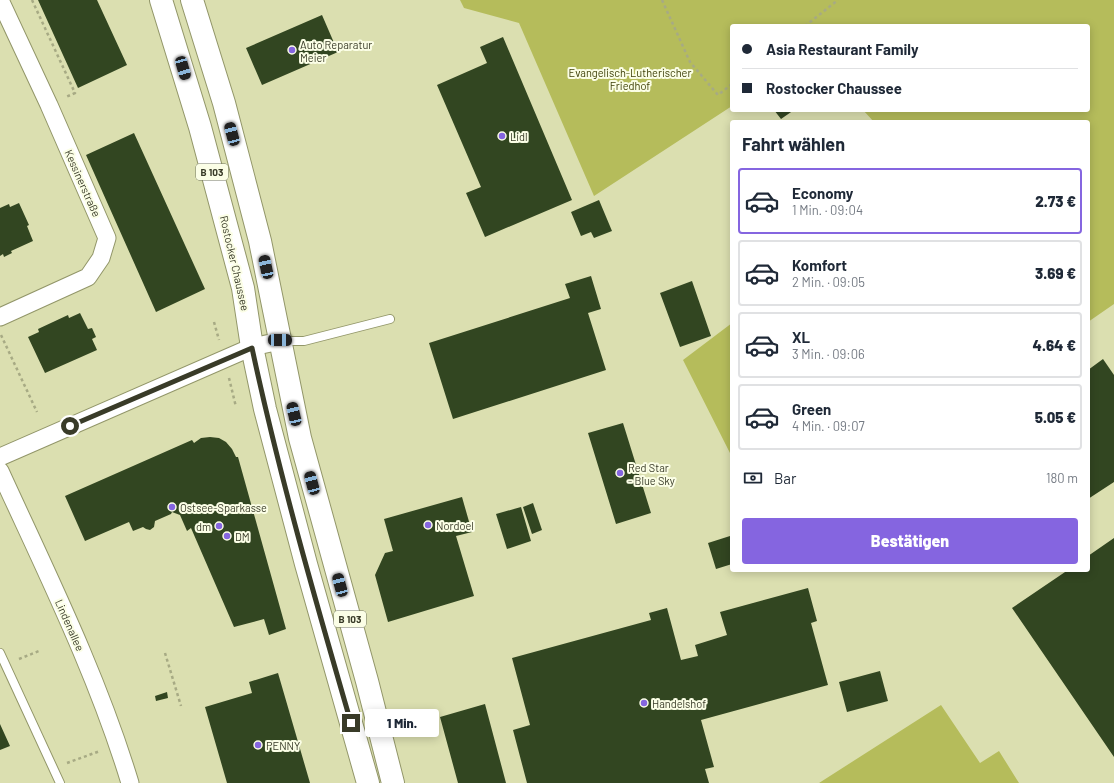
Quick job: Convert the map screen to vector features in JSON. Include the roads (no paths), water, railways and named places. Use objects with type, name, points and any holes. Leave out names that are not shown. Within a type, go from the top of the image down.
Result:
[{"type":"main road","name":"Rostocker Chaussee","points":[[161,0],[200,127],[243,288],[252,348],[265,409],[306,564],[368,783]]},
{"type":"main road","name":"B 103","points":[[192,0],[224,103],[260,241],[300,438],[367,681],[393,783]]},
{"type":"street","name":"Kessinerstraße","points":[[0,0],[49,105],[107,238],[101,258],[88,277],[0,317]]},
{"type":"street","points":[[0,457],[252,348],[280,340]]},
{"type":"street","name":"Lindenallee","points":[[0,471],[76,636],[95,681],[130,783]]},
{"type":"lane","points":[[280,340],[304,341],[390,319]]},
{"type":"lane","points":[[0,653],[60,783]]},
{"type":"place","name":"Auto Reparatur Meier","points":[[292,50]]},
{"type":"place","name":"Lidl","points":[[502,136]]},
{"type":"place","name":"Red Star - Blue Sky","points":[[620,473]]},
{"type":"place","name":"Ostsee-Sparkasse","points":[[172,507]]},
{"type":"place","name":"Nordoel","points":[[428,525]]},
{"type":"place","name":"dm","points":[[219,526]]},
{"type":"place","name":"DM","points":[[227,536]]},
{"type":"place","name":"Handelshof","points":[[644,703]]},
{"type":"place","name":"PENNY","points":[[258,745]]},
{"type":"park label","name":"Evangelisch-Lutherischer Friedhof","points":[[630,78]]}]
